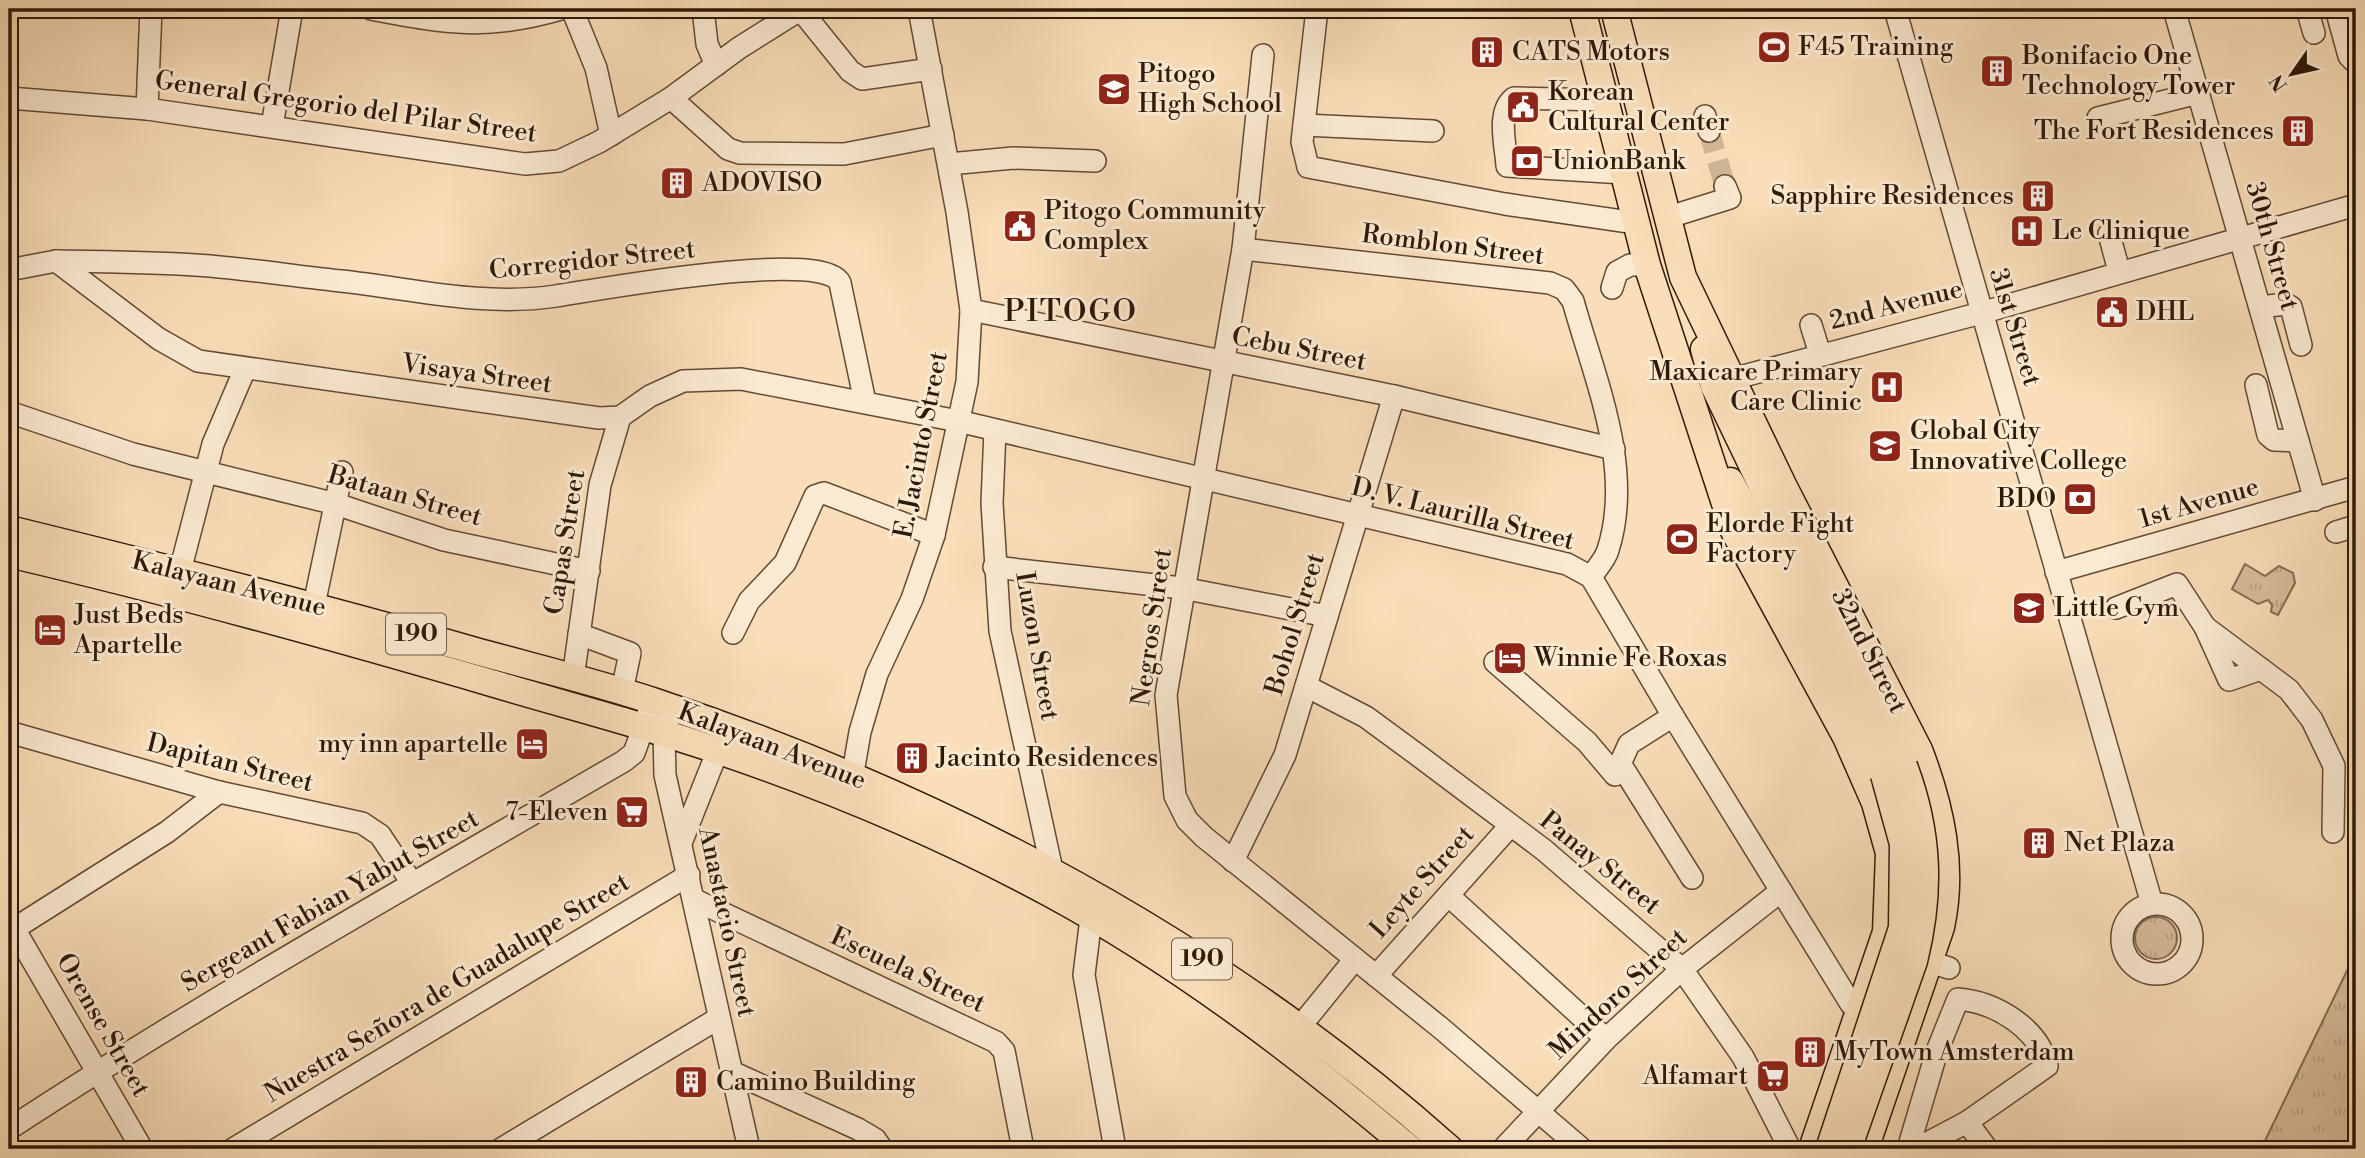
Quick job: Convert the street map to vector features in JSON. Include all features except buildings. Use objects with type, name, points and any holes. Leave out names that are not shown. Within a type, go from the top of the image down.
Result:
[{"type":"main road","points":[[1582,9],[1647,265],[1734,531],[1846,737],[1875,803],[1889,853],[1890,884],[1884,940],[1812,1149]]},
{"type":"main road","name":"32nd Street","points":[[1614,9],[1683,276],[1783,485],[1919,750],[1931,779],[1943,830],[1947,897],[1939,965],[1865,1149]]},
{"type":"main road","points":[[1683,276],[1714,386],[1764,517],[1868,738],[1892,798],[1903,844],[1902,928],[1829,1149]]},
{"type":"main road","points":[[1704,437],[1764,517],[1904,766],[1914,792],[1924,840],[1926,897],[1919,940],[1848,1149]]},
{"type":"main road","name":"Kalayaan Avenue","points":[[9,529],[314,605],[662,704],[850,788],[1052,870],[1186,948],[1339,1058],[1450,1149]]},
{"type":"main road","name":"Kalayaan Avenue","points":[[9,554],[264,617],[850,788],[915,826],[1054,895],[1091,918],[1249,1021],[1410,1149]]},
{"type":"main road","points":[[1884,940],[1939,965]]},
{"type":"street","points":[[146,109],[151,9]]},
{"type":"street","points":[[272,127],[292,9]]},
{"type":"street","points":[[371,9],[427,20],[481,25],[528,18],[561,9]]},
{"type":"street","points":[[572,9],[596,68],[611,135]]},
{"type":"street","points":[[703,9],[708,44],[716,65]]},
{"type":"street","points":[[800,9],[850,71],[862,79],[931,69]]},
{"type":"street","name":"General Gregorio del Pilar Street","points":[[9,98],[146,109],[525,164],[559,161],[611,135],[671,98],[800,9]]},
{"type":"street","name":"E. Jacinto Street","points":[[850,788],[860,732],[877,674],[912,599],[934,535],[967,382],[971,310],[943,135],[919,9]]},
{"type":"street","points":[[1317,9],[1304,125],[1304,160],[1315,170],[1505,204],[1636,223]]},
{"type":"street","name":"31st Street","points":[[1895,9],[2152,904]]},
{"type":"street","name":"30th Street","points":[[2174,9],[2315,500]]},
{"type":"street","points":[[2307,9],[2314,33]]},
{"type":"street","points":[[2336,9],[2349,56],[2356,63]]},
{"type":"street","name":"Negros Street","points":[[1263,55],[1243,249],[1225,363],[1182,588],[1166,695],[1175,796],[1187,820],[1233,861],[1376,976],[1582,1149]]},
{"type":"street","points":[[2098,118],[2198,93]]},
{"type":"street","points":[[671,98],[728,149],[740,153],[844,154],[943,135]]},
{"type":"street","points":[[1505,204],[1507,166],[1503,113],[1514,98],[1605,100]]},
{"type":"street","points":[[1304,125],[1433,131]]},
{"type":"street","points":[[948,164],[1013,158],[1096,161]]},
{"type":"street","points":[[1507,166],[1623,173]]},
{"type":"street","points":[[1669,217],[1730,198],[1725,186]]},
{"type":"street","name":"2nd Avenue","points":[[1732,379],[1981,313],[2119,271],[2356,205]]},
{"type":"street","points":[[2109,234],[2119,271]]},
{"type":"street","name":"Romblon Street","points":[[1243,249],[1550,284],[1564,289],[1573,301],[1614,449],[1616,481],[1613,526],[1608,552],[1591,578]]},
{"type":"street","points":[[9,270],[56,261]]},
{"type":"street","name":"Visaya Street","points":[[56,261],[177,352],[198,361],[599,418],[620,417]]},
{"type":"street","name":"Corregidor Street","points":[[56,261],[208,266],[396,287],[479,301],[516,302],[647,282],[763,270],[785,268],[826,271],[837,277],[840,283],[866,402]]},
{"type":"street","points":[[1612,288],[1617,272],[1630,265],[1647,265]]},
{"type":"street","points":[[2260,307],[2286,304],[2291,307],[2304,345],[2274,353]]},
{"type":"street","name":"Cebu Street","points":[[971,310],[1394,396],[1614,449]]},
{"type":"street","points":[[1811,325],[1821,354]]},
{"type":"street","points":[[180,571],[219,426],[244,369]]},
{"type":"street","points":[[2280,377],[2252,385],[2268,435],[2274,440],[2298,441]]},
{"type":"street","points":[[620,417],[667,387],[683,381],[741,379],[958,421]]},
{"type":"street","name":"Bohol Street","points":[[1233,861],[1285,755],[1394,396]]},
{"type":"street","name":"Bataan Street","points":[[9,412],[71,435],[336,504],[444,540],[589,571]]},
{"type":"street","name":"Capas Street","points":[[573,678],[600,485],[620,417]]},
{"type":"street","name":"D. V. Laurilla Street","points":[[958,421],[1567,564],[1591,578],[1851,1004]]},
{"type":"street","name":"Luzon Street","points":[[995,430],[994,567],[1000,631],[1052,870]]},
{"type":"street","points":[[314,605],[342,472]]},
{"type":"street","name":"1st Avenue","points":[[2056,572],[2356,487]]},
{"type":"street","points":[[733,633],[749,601],[785,563],[815,496],[824,493],[934,535]]},
{"type":"street","points":[[994,567],[1182,588],[1326,616]]},
{"type":"street","points":[[2116,608],[2177,584],[2205,627],[2229,680],[2261,669],[2289,691],[2312,720],[2334,766],[2333,832]]},
{"type":"street","points":[[579,634],[631,653],[622,691]]},
{"type":"street","points":[[1495,662],[1618,770],[1692,878]]},
{"type":"street","name":"Panay Street","points":[[1306,686],[1366,717],[1626,918],[1682,969],[1743,1057],[1790,1149]]},
{"type":"street","name":"Sergeant Fabian Yabut Street","points":[[9,1129],[98,1071],[412,883],[624,761],[654,730],[662,704]]},
{"type":"street","points":[[1618,770],[1629,744],[1673,716]]},
{"type":"street","name":"Anastacio Street","points":[[654,730],[695,901],[749,1149]]},
{"type":"street","name":"Dapitan Street","points":[[9,732],[219,792],[362,823],[380,835],[412,883]]},
{"type":"street","points":[[681,843],[718,750]]},
{"type":"street","points":[[11,927],[167,832],[219,792]]},
{"type":"street","name":"Leyte Street","points":[[1376,976],[1510,826]]},
{"type":"street","name":"Nuestra Señora de Guadalupe Street","points":[[233,1149],[689,875]]},
{"type":"street","name":"Mindoro Street","points":[[1503,1149],[1606,1039],[1682,969],[1781,891]]},
{"type":"street","points":[[1449,896],[1606,1039]]},
{"type":"street","name":"Escuela Street","points":[[695,901],[996,1042],[1004,1051],[1023,1149]]},
{"type":"street","points":[[1091,918],[1084,975],[1115,1149]]},
{"type":"street","name":"Orense Street","points":[[11,927],[142,1149]]},
{"type":"street","name":"Leyte Street","points":[[1298,1028],[1355,960]]},
{"type":"street","points":[[1908,1149],[1928,1077],[1958,999],[2022,1023],[2046,1057],[2048,1066],[1967,1122],[1916,1149]]},
{"type":"street","points":[[500,1149],[719,1018]]},
{"type":"street","points":[[732,1072],[858,1129],[875,1139],[882,1149]]},
{"type":"street","points":[[1967,1122],[1987,1149]]},
{"type":"green space","points":[[2245,564],[2265,576],[2279,566],[2293,573],[2295,583],[2278,615],[2271,612],[2272,605],[2268,600],[2258,604],[2232,589]]},
{"type":"green space","points":[[2156,917],[2171,923],[2177,938],[2171,953],[2156,959],[2141,953],[2135,938],[2141,923]]},
{"type":"green space","points":[[2356,952],[2356,1149],[2261,1149]]},
{"type":"tunnel","points":[[1709,131],[1725,186]]},
{"type":"place","name":"F45 Training","points":[[1774,47]]},
{"type":"place","name":"CATS Motors","points":[[1487,52]]},
{"type":"place","name":"Bonifacio One Technology Tower","points":[[1997,71]]},
{"type":"place","name":"Pitogo High School","points":[[1114,89]]},
{"type":"place","name":"Korean Cultural Center","points":[[1523,107]]},
{"type":"place","name":"The Fort Residences","points":[[2298,131]]},
{"type":"place","name":"UnionBank","points":[[1527,161]]},
{"type":"place","name":"ADOVISO","points":[[677,183]]},
{"type":"place","name":"Sapphire Residences","points":[[2038,196]]},
{"type":"place","name":"Pitogo Community Complex","points":[[1020,226]]},
{"type":"place","name":"Le Clinique","points":[[2027,231]]},
{"type":"place","name":"DHL","points":[[2112,312]]},
{"type":"place","name":"Maxicare Primary Care Clinic","points":[[1887,387]]},
{"type":"place","name":"Global City Innovative College","points":[[1885,446]]},
{"type":"place","name":"BDO","points":[[2080,499]]},
{"type":"place","name":"Elorde Fight Factory","points":[[1682,539]]},
{"type":"place","name":"Little Gym","points":[[2029,608]]},
{"type":"place","name":"Just Beds Apartelle","points":[[50,630]]},
{"type":"place","name":"Winnie Fe Roxas","points":[[1510,658]]},
{"type":"place","name":"my inn apartelle","points":[[532,744]]},
{"type":"place","name":"Jacinto Residences","points":[[912,758]]},
{"type":"place","name":"7-Eleven","points":[[632,812]]},
{"type":"place","name":"Net Plaza","points":[[2039,843]]},
{"type":"place","name":"MyTown Amsterdam","points":[[1810,1052]]},
{"type":"place","name":"Alfamart","points":[[1773,1076]]},
{"type":"place","name":"Camino Building","points":[[691,1082]]},
{"type":"district","name":"PITOGO","points":[[1071,312]]}]
